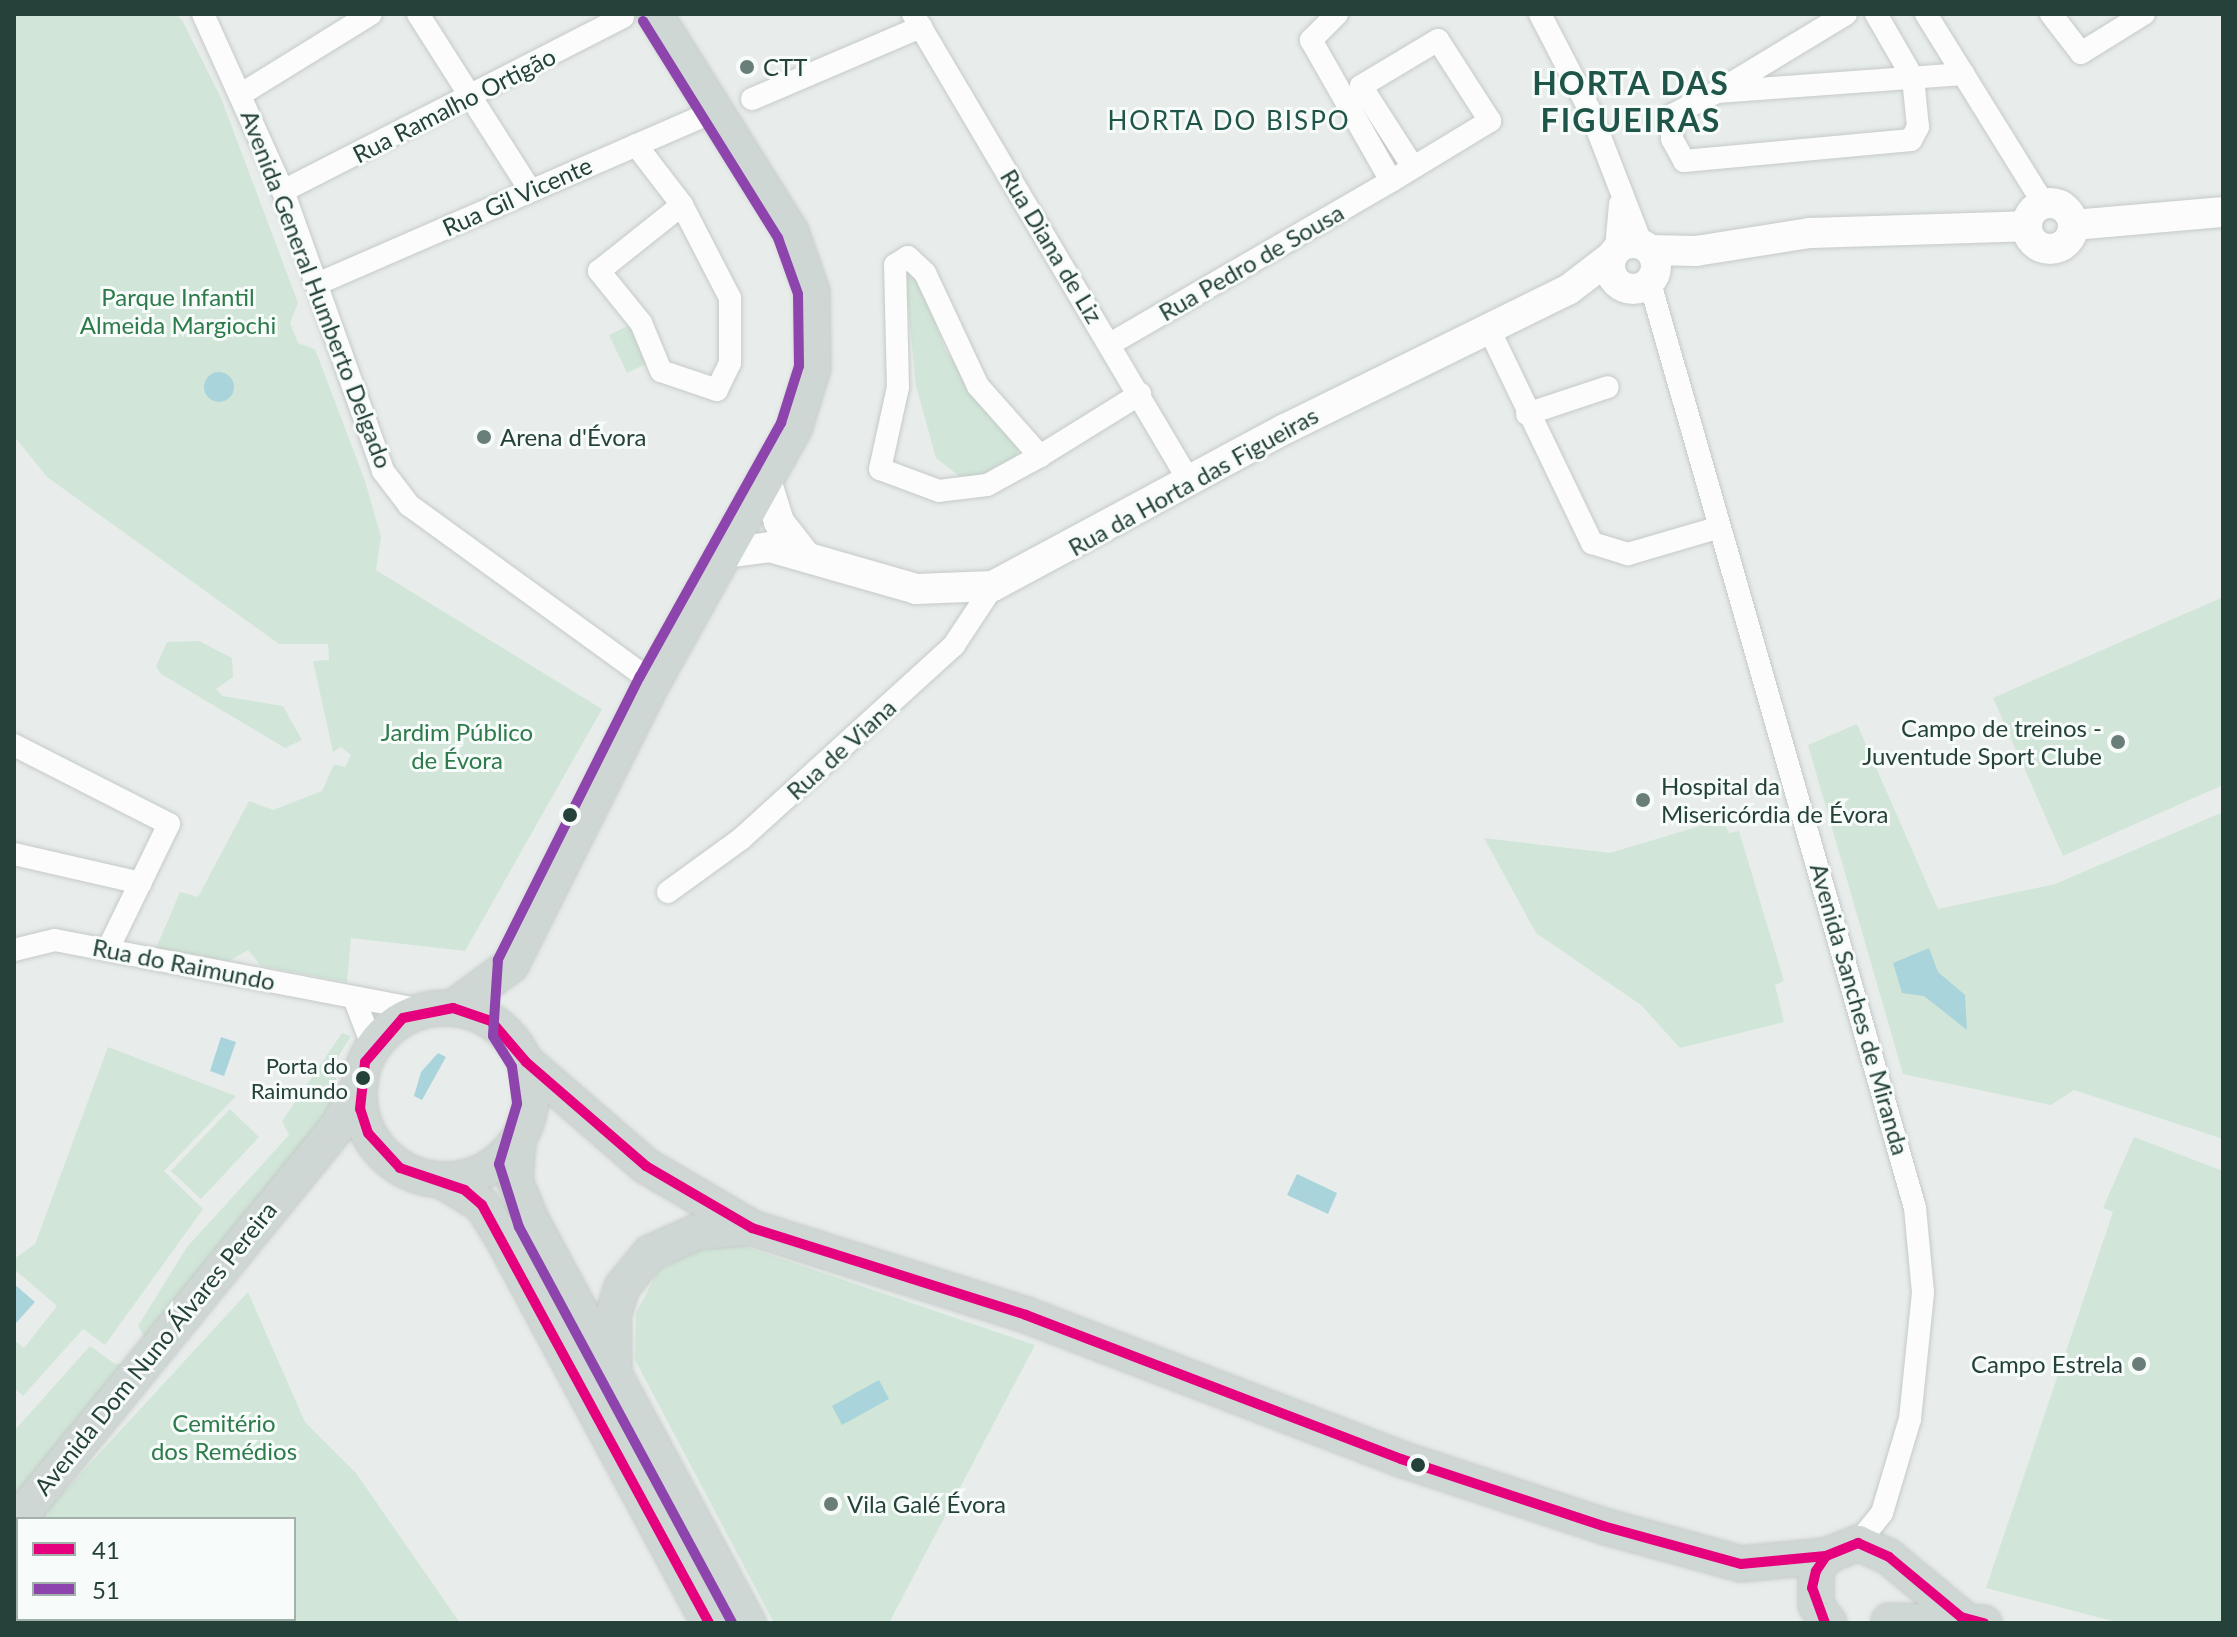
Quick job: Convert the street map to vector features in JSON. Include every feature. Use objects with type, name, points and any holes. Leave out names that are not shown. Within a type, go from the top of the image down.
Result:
[{"type":"main road","points":[[639,15],[717,110],[791,232],[812,292],[813,368],[794,429],[653,682],[511,965],[522,1133],[515,1181],[748,1623]]},
{"type":"main road","points":[[511,965],[373,1047],[360,1084],[360,1109],[383,1154],[400,1168],[443,1181],[482,1205],[709,1623]]},
{"type":"main road","points":[[438,1009],[516,1048],[604,1129],[682,1192],[752,1228],[1026,1315],[1418,1465],[1741,1564],[1824,1618]]},
{"type":"main road","name":"Avenida Dom Nuno Álvares Pereira","points":[[20,1517],[295,1172],[338,1126],[360,1084]]},
{"type":"main road","points":[[443,1181],[486,1171],[522,1133],[556,1118],[604,1129]]},
{"type":"main road","name":"Avenida Dom Nuno Álvares Pereira","points":[[295,1172],[331,1156],[383,1154]]},
{"type":"main road","points":[[615,1375],[613,1316],[635,1268],[673,1239],[752,1228]]},
{"type":"main road","points":[[1741,1564],[1826,1556],[1858,1543],[1894,1564],[1973,1620]]},
{"type":"main road","points":[[1824,1618],[1814,1579],[1826,1556]]},
{"type":"main road","points":[[1888,1622],[1899,1606],[1894,1564]]},
{"type":"main road","points":[[1888,1622],[1973,1620]]},
{"type":"street","name":"Avenida General Humberto Delgado","points":[[203,14],[243,93],[283,191],[383,471],[409,505],[653,682]]},
{"type":"street","points":[[243,93],[371,14]]},
{"type":"street","points":[[418,14],[530,190]]},
{"type":"street","points":[[1337,14],[1319,25],[1314,50],[1391,181]]},
{"type":"street","name":"Avenida Sanches de Miranda","points":[[1540,14],[1590,111],[1620,202],[1634,267],[1658,331],[1717,528],[1915,1208],[1923,1293],[1910,1419],[1882,1513],[1858,1543]]},
{"type":"street","points":[[1846,14],[1717,92],[1672,115],[1672,139],[1684,161],[1911,140],[1918,127],[1913,78],[1876,14]]},
{"type":"street","points":[[1926,14],[1963,74],[2036,215],[2034,243],[2050,250],[2067,243],[2074,225],[2067,210],[2036,215]]},
{"type":"street","points":[[2050,14],[2081,53],[2144,14]]},
{"type":"street","name":"Rua Ramalho Ortigão","points":[[283,191],[639,15]]},
{"type":"street","points":[[752,99],[917,21]]},
{"type":"street","name":"Rua Diana de Liz","points":[[917,21],[1188,479]]},
{"type":"street","name":"Rua Pedro de Sousa","points":[[1110,344],[1391,181],[1490,121],[1438,40],[1361,86],[1413,167]]},
{"type":"street","points":[[1717,92],[1963,74]]},
{"type":"street","name":"Rua Gil Vicente","points":[[317,284],[717,110]]},
{"type":"street","points":[[636,145],[682,205],[730,298],[730,363],[717,390],[661,371],[641,323],[599,271],[682,205]]},
{"type":"street","points":[[2074,225],[2223,212]]},
{"type":"street","name":"Rua da Horta das Figueiras","points":[[726,553],[770,547],[804,554],[896,586],[993,586],[1188,479],[1488,327],[1568,290],[1634,267],[1696,251],[1810,233],[2036,215]]},
{"type":"street","points":[[1040,456],[960,360],[918,259],[900,258],[898,387],[880,469],[939,491],[966,490],[1040,456],[1140,394]]},
{"type":"street","points":[[1488,327],[1527,414],[1603,550],[1628,554],[1717,528]]},
{"type":"street","points":[[1527,414],[1608,387]]},
{"type":"street","points":[[766,480],[779,522],[804,554]]},
{"type":"street","name":"Rua da Horta das Figueiras","points":[[743,522],[768,527],[804,554]]},
{"type":"street","name":"Rua de Viana","points":[[668,892],[748,833],[954,645],[993,586]]},
{"type":"street","points":[[14,745],[169,824],[108,949]]},
{"type":"street","points":[[14,854],[141,883]]},
{"type":"street","name":"Rua do Raimundo","points":[[14,950],[55,940],[354,998],[438,1009]]},
{"type":"street","points":[[354,998],[373,1047]]},
{"type":"street","name":"Avenida Sanches de Miranda","points":[[1882,1513],[1894,1564]]},
{"type":"green space","points":[[14,14],[176,14],[182,20],[221,98],[298,303],[290,323],[298,343],[315,349],[365,481],[381,537],[376,570],[602,709],[465,951],[351,938],[347,982],[261,966],[248,950],[229,961],[156,948],[180,892],[198,897],[249,801],[273,810],[322,791],[334,764],[345,767],[351,755],[341,747],[333,752],[313,661],[329,660],[328,644],[279,644],[47,477],[14,436]]},
{"type":"green space","points":[[904,265],[917,272],[945,349],[981,402],[1021,441],[1014,464],[989,477],[959,476],[936,458],[916,386]]},
{"type":"green space","points":[[634,323],[652,361],[627,373],[609,335]]},
{"type":"green space","name":"Campo de treinos - Juventude Sport Clube","points":[[2223,597],[2223,785],[2063,856],[1993,698]]},
{"type":"green space","points":[[199,641],[232,658],[233,677],[216,689],[223,696],[283,706],[302,740],[285,748],[161,674],[156,666],[167,642]]},
{"type":"green space","points":[[1857,724],[1938,909],[2055,884],[2223,812],[2223,1139],[2074,1090],[2051,1105],[1903,1074],[1808,745]]},
{"type":"green space","points":[[1723,819],[1729,833],[1739,831],[1784,981],[1775,985],[1784,1022],[1680,1048],[1641,1005],[1536,933],[1484,838],[1610,853]]},
{"type":"green space","points":[[342,1033],[351,1036],[334,1064],[339,1099],[147,1342],[138,1326],[187,1247],[289,1135],[282,1121]]},
{"type":"green space","points":[[108,1047],[236,1096],[164,1171],[203,1209],[105,1345],[83,1329],[23,1396],[14,1388],[14,1340],[24,1348],[57,1306],[14,1269],[14,1259],[35,1244]]},
{"type":"green space","points":[[230,1109],[259,1137],[201,1199],[171,1171]]},
{"type":"green space","name":"Campo Estrela","points":[[2134,1137],[2223,1171],[2223,1623],[2120,1623],[1986,1588],[2113,1212],[2103,1208]]},
{"type":"green space","name":"Vila Galé Évora","points":[[741,1245],[1035,1345],[889,1623],[774,1623],[635,1360],[636,1313],[658,1271],[691,1251]]},
{"type":"green space","name":"Cemitério dos Remédios","points":[[248,1292],[305,1422],[356,1473],[460,1623],[14,1623],[16,1582],[16,1621],[296,1621],[296,1517],[41,1517]]},
{"type":"green space","points":[[90,1346],[115,1364],[128,1364],[14,1511],[14,1431]]},
{"type":"water","points":[[219,372],[229,377],[234,387],[229,397],[219,402],[209,397],[204,387],[209,377]]},
{"type":"water","points":[[1929,948],[1938,972],[1965,995],[1967,1030],[1924,996],[1902,993],[1893,963]]},
{"type":"water","points":[[221,1037],[236,1042],[224,1076],[210,1071]]},
{"type":"water","points":[[438,1053],[446,1057],[422,1100],[414,1096],[421,1072]]},
{"type":"water","points":[[1297,1174],[1337,1193],[1328,1214],[1287,1195]]},
{"type":"water","points":[[14,1284],[35,1302],[16,1323],[14,1321]]},
{"type":"water","points":[[879,1380],[889,1399],[842,1425],[832,1406]]},
{"type":"transit line","name":"51","points":[[643,21],[778,238],[798,294],[799,366],[781,423],[640,676],[498,960],[493,1036],[512,1067],[517,1104],[499,1164],[519,1227],[732,1623]]},
{"type":"transit line","name":"41","points":[[709,1623],[482,1205],[465,1190],[400,1168],[368,1133],[360,1109],[365,1062],[403,1018],[453,1008],[491,1021],[526,1062],[646,1166],[752,1228],[1026,1315],[1401,1459],[1603,1526],[1741,1564],[1826,1556]]},
{"type":"transit line","name":"41","points":[[1825,1623],[1812,1588],[1816,1571],[1826,1556],[1858,1543],[1889,1557],[1961,1617],[1984,1623]]},
{"type":"place","name":"CTT","points":[[747,67]]},
{"type":"place","name":"Arena d'Évora","points":[[484,437]]},
{"type":"place","name":"Campo de treinos - Juventude Sport Clube","points":[[2118,742]]},
{"type":"place","name":"Hospital da Misericórdia de Évora","points":[[1643,800]]},
{"type":"place","name":"Porta do Raimundo","points":[[363,1078]]},
{"type":"place","name":"Campo Estrela","points":[[2139,1364]]},
{"type":"place","name":"Vila Galé Évora","points":[[831,1504]]},
{"type":"district","name":"HORTA DAS FIGUEIRAS","points":[[1631,102]]},
{"type":"district","name":"HORTA DO BISPO","points":[[1229,121]]},
{"type":"park label","name":"Parque Infantil Almeida Margiochi","points":[[178,311]]},
{"type":"park label","name":"Jardim Público de Évora","points":[[457,746]]}]
